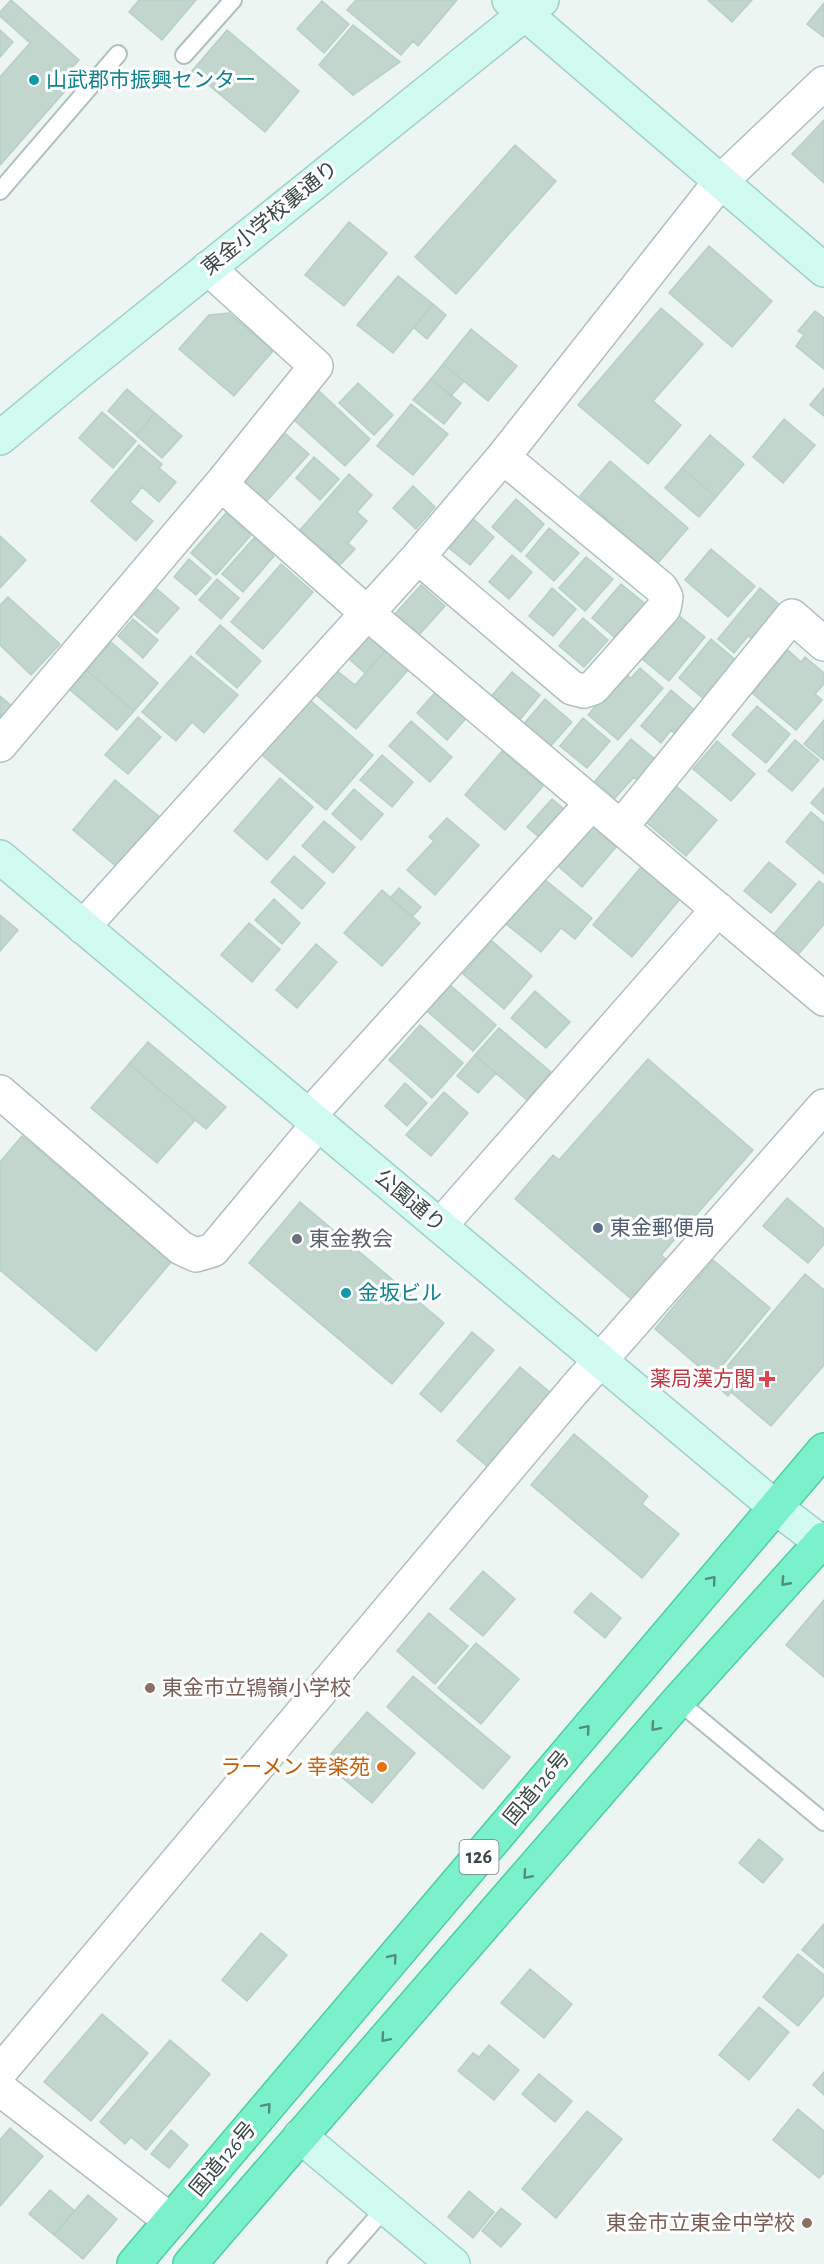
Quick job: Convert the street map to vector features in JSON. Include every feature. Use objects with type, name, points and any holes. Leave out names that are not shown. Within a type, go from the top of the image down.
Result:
[{"type":"highway","name":"国道126号","points":[[134,2264],[824,1450]]},
{"type":"highway","name":"国道126号","points":[[190,2264],[678,1701],[823,1540]]},
{"type":"street","points":[[525,5],[720,182],[824,270]]},
{"type":"street","name":"東金小学校裏通り","points":[[0,438],[525,5]]},
{"type":"street","points":[[83,927],[418,557],[503,457],[720,182],[824,83]]},
{"type":"street","points":[[0,746],[221,484],[316,366],[208,268]]},
{"type":"street","points":[[418,557],[572,688],[584,691],[593,688],[664,608],[666,597],[662,588],[503,457]]},
{"type":"street","points":[[221,484],[367,612],[824,999]]},
{"type":"street","points":[[621,827],[792,616],[824,644]]},
{"type":"street","points":[[0,1092],[181,1248],[196,1255],[213,1250],[314,1120],[592,804]]},
{"type":"street","name":"公園通り","points":[[0,857],[775,1506],[823,1540]]},
{"type":"street","points":[[440,1226],[718,909]]},
{"type":"street","points":[[0,2072],[600,1359],[824,1106]]},
{"type":"street","points":[[0,2089],[171,2221]]},
{"type":"street","points":[[300,2136],[453,2264]]},
{"type":"lane","points":[[184,55],[233,0]]},
{"type":"lane","points":[[0,191],[118,54]]},
{"type":"lane","points":[[678,1701],[824,1821]]},
{"type":"lane","points":[[336,2264],[386,2207]]},
{"type":"building","name":"山武郡市振興センター","points":[[11,0],[79,60],[64,76],[72,83],[0,165],[0,77],[30,43],[0,16],[0,12]]},
{"type":"building","points":[[139,0],[196,0],[162,40],[129,12]]},
{"type":"building","points":[[356,0],[457,0],[418,46],[413,41],[401,55],[347,10]]},
{"type":"building","points":[[708,0],[752,0],[732,22]]},
{"type":"building","points":[[322,1],[349,24],[324,53],[297,29]]},
{"type":"building","points":[[824,3],[824,37],[807,24]]},
{"type":"building","points":[[353,25],[400,62],[353,95],[319,65]]},
{"type":"building","points":[[0,30],[13,42],[0,57]]},
{"type":"building","points":[[227,30],[299,91],[265,132],[192,71]]},
{"type":"building","points":[[824,120],[824,183],[792,154]]},
{"type":"building","points":[[515,145],[556,181],[456,294],[415,257]]},
{"type":"building","points":[[349,222],[387,253],[344,306],[305,275]]},
{"type":"building","points":[[709,246],[772,301],[732,347],[669,293]]},
{"type":"building","points":[[398,276],[433,304],[393,353],[357,325]]},
{"type":"building","points":[[433,304],[446,315],[427,339],[414,328]]},
{"type":"building","points":[[661,308],[703,344],[653,401],[681,425],[648,464],[578,405]]},
{"type":"building","points":[[815,311],[824,318],[824,369],[796,346],[804,335],[798,331]]},
{"type":"building","points":[[229,313],[273,351],[234,396],[179,349],[209,315]]},
{"type":"building","points":[[471,329],[517,366],[488,401],[443,364]]},
{"type":"building","points":[[443,364],[464,381],[451,396],[431,379]]},
{"type":"building","points":[[431,379],[461,403],[444,424],[413,400]]},
{"type":"building","points":[[358,383],[393,415],[374,435],[339,403]]},
{"type":"building","points":[[824,388],[824,416],[810,405]]},
{"type":"building","points":[[127,389],[155,413],[136,435],[108,411]]},
{"type":"building","points":[[319,391],[370,439],[345,466],[293,419]]},
{"type":"building","points":[[411,404],[448,434],[413,475],[377,446]]},
{"type":"building","points":[[102,412],[136,441],[113,468],[79,438]]},
{"type":"building","points":[[155,413],[182,436],[162,458],[136,435]]},
{"type":"building","points":[[784,419],[815,445],[783,483],[753,457]]},
{"type":"building","points":[[280,429],[309,454],[265,503],[236,477]]},
{"type":"building","points":[[710,435],[744,464],[716,497],[682,468]]},
{"type":"building","points":[[139,445],[162,464],[159,468],[176,482],[159,502],[142,487],[130,502],[153,521],[136,541],[91,501]]},
{"type":"building","points":[[314,457],[339,479],[320,500],[296,478]]},
{"type":"building","points":[[610,461],[688,528],[658,563],[580,496]]},
{"type":"building","points":[[682,468],[716,497],[699,517],[665,488]]},
{"type":"building","points":[[349,474],[372,495],[357,512],[367,521],[348,543],[355,549],[340,565],[300,530]]},
{"type":"building","points":[[413,486],[435,507],[416,529],[393,508]]},
{"type":"building","points":[[516,499],[544,524],[521,552],[492,527]]},
{"type":"building","points":[[226,513],[251,535],[216,575],[191,553]]},
{"type":"building","points":[[470,516],[494,537],[470,565],[445,545]]},
{"type":"building","points":[[549,528],[579,553],[554,581],[526,556]]},
{"type":"building","points":[[0,536],[26,560],[0,588]]},
{"type":"building","points":[[254,538],[274,556],[243,592],[222,574]]},
{"type":"building","points":[[711,549],[755,586],[728,617],[685,580]]},
{"type":"building","points":[[512,555],[532,572],[509,599],[489,582]]},
{"type":"building","points":[[586,557],[613,579],[585,611],[559,588]]},
{"type":"building","points":[[189,559],[211,578],[196,595],[174,577]]},
{"type":"building","points":[[281,564],[313,592],[263,649],[231,622]]},
{"type":"building","points":[[217,579],[239,598],[221,619],[199,600]]},
{"type":"building","points":[[621,584],[648,606],[619,641],[592,618]]},
{"type":"building","points":[[421,585],[445,606],[419,635],[395,614]]},
{"type":"building","points":[[552,588],[576,609],[553,636],[529,616]]},
{"type":"building","points":[[760,588],[787,611],[759,644],[748,636],[734,653],[718,639]]},
{"type":"building","points":[[157,589],[179,608],[157,633],[135,615]]},
{"type":"building","points":[[8,597],[60,644],[31,675],[0,645],[0,605]]},
{"type":"building","points":[[678,615],[705,637],[669,681],[642,659]]},
{"type":"building","points":[[583,618],[608,640],[584,667],[559,646]]},
{"type":"building","points":[[133,619],[158,640],[143,658],[118,636]]},
{"type":"building","points":[[220,625],[261,661],[237,688],[196,653]]},
{"type":"building","points":[[369,636],[386,650],[365,673],[349,659]]},
{"type":"building","points":[[711,639],[738,662],[706,701],[679,678]]},
{"type":"building","points":[[111,642],[158,683],[134,711],[86,670]]},
{"type":"building","points":[[386,650],[408,670],[356,729],[315,694],[336,670],[355,685]]},
{"type":"building","points":[[788,650],[801,662],[805,657],[824,673],[824,684],[815,694],[822,700],[796,730],[752,693]]},
{"type":"building","points":[[191,656],[238,695],[204,733],[192,722],[176,741],[142,712]]},
{"type":"building","points":[[640,668],[663,688],[618,740],[588,715],[624,672],[631,678]]},
{"type":"building","points":[[86,670],[134,711],[117,730],[69,689]]},
{"type":"building","points":[[512,672],[540,695],[518,722],[489,699]]},
{"type":"building","points":[[439,688],[469,715],[447,740],[417,713]]},
{"type":"building","points":[[671,690],[698,713],[678,737],[671,730],[661,743],[641,726]]},
{"type":"building","points":[[0,696],[13,707],[0,722]]},
{"type":"building","points":[[545,699],[572,722],[548,749],[522,726]]},
{"type":"building","points":[[310,700],[373,755],[326,810],[262,755]]},
{"type":"building","points":[[757,706],[790,734],[766,763],[732,735]]},
{"type":"building","points":[[138,717],[161,737],[128,774],[105,755]]},
{"type":"building","points":[[583,718],[610,741],[587,768],[560,746]]},
{"type":"building","points":[[824,720],[824,760],[804,744]]},
{"type":"building","points":[[411,721],[452,757],[430,782],[389,746]]},
{"type":"building","points":[[631,739],[661,764],[643,785],[634,777],[615,798],[595,781]]},
{"type":"building","points":[[795,740],[819,760],[792,791],[768,771]]},
{"type":"building","points":[[717,741],[755,774],[731,801],[693,769]]},
{"type":"building","points":[[502,751],[543,786],[505,830],[465,795]]},
{"type":"building","points":[[382,755],[413,782],[392,807],[360,780]]},
{"type":"building","points":[[280,778],[313,807],[267,860],[234,831]]},
{"type":"building","points":[[115,780],[161,818],[118,868],[73,830]]},
{"type":"building","points":[[676,786],[717,820],[686,856],[646,822]]},
{"type":"building","points":[[824,788],[824,814],[811,803]]},
{"type":"building","points":[[354,789],[383,814],[361,840],[332,814]]},
{"type":"building","points":[[552,799],[570,814],[545,842],[527,827]]},
{"type":"building","points":[[811,812],[824,823],[824,874],[786,842]]},
{"type":"building","points":[[447,818],[479,845],[435,895],[407,870],[434,841],[429,837]]},
{"type":"building","points":[[324,821],[355,847],[333,873],[302,846]]},
{"type":"building","points":[[591,825],[616,847],[582,887],[550,859]]},
{"type":"building","points":[[294,856],[325,883],[302,909],[271,882]]},
{"type":"building","points":[[769,862],[796,884],[771,913],[744,891]]},
{"type":"building","points":[[641,867],[680,899],[632,957],[593,925]]},
{"type":"building","points":[[543,878],[592,918],[575,939],[561,928],[541,952],[505,923]]},
{"type":"building","points":[[819,881],[824,885],[824,924],[797,956],[773,935]]},
{"type":"building","points":[[399,888],[421,907],[412,917],[390,898]]},
{"type":"building","points":[[382,890],[420,923],[382,966],[344,933]]},
{"type":"building","points":[[274,899],[300,923],[282,944],[255,920]]},
{"type":"building","points":[[0,915],[18,930],[0,951]]},
{"type":"building","points":[[249,923],[280,949],[252,982],[221,955]]},
{"type":"building","points":[[492,941],[532,976],[504,1009],[463,974]]},
{"type":"building","points":[[316,944],[337,962],[297,1008],[276,990]]},
{"type":"building","points":[[450,985],[496,1025],[473,1051],[427,1011]]},
{"type":"building","points":[[535,991],[570,1022],[546,1048],[511,1018]]},
{"type":"building","points":[[420,1025],[463,1063],[432,1098],[389,1060]]},
{"type":"building","points":[[499,1028],[551,1072],[527,1100],[475,1055]]},
{"type":"building","points":[[148,1042],[226,1107],[206,1129],[129,1064]]},
{"type":"building","points":[[475,1055],[496,1073],[478,1093],[457,1076]]},
{"type":"building","points":[[648,1059],[753,1150],[661,1255],[671,1263],[636,1303],[515,1199],[553,1155],[559,1160]]},
{"type":"building","points":[[129,1064],[195,1120],[157,1163],[91,1108]]},
{"type":"building","points":[[405,1083],[427,1103],[407,1126],[385,1106]]},
{"type":"building","points":[[444,1092],[468,1113],[431,1156],[406,1135]]},
{"type":"building","points":[[22,1136],[171,1262],[96,1351],[0,1270],[0,1162]]},
{"type":"building","points":[[787,1198],[824,1229],[824,1244],[808,1263],[763,1226]]},
{"type":"building","name":"金坂ビル","points":[[300,1202],[444,1323],[392,1384],[249,1263]]},
{"type":"building","points":[[713,1260],[770,1308],[712,1378],[655,1329]]},
{"type":"building","points":[[805,1274],[824,1290],[824,1365],[771,1426],[731,1392],[728,1396],[713,1383]]},
{"type":"building","points":[[472,1332],[494,1350],[441,1412],[420,1394]]},
{"type":"building","points":[[520,1367],[551,1393],[488,1467],[457,1441]]},
{"type":"building","points":[[574,1434],[648,1496],[642,1504],[679,1534],[642,1578],[531,1485]]},
{"type":"building","points":[[483,1571],[515,1599],[483,1636],[450,1609]]},
{"type":"building","points":[[591,1593],[621,1618],[605,1638],[574,1612]]},
{"type":"building","points":[[824,1600],[824,1677],[786,1645]]},
{"type":"building","points":[[429,1613],[468,1646],[435,1684],[397,1651]]},
{"type":"building","points":[[476,1643],[519,1679],[481,1724],[438,1688]]},
{"type":"building","points":[[413,1676],[510,1757],[483,1789],[387,1707]]},
{"type":"building","points":[[367,1712],[415,1753],[372,1803],[324,1762]]},
{"type":"building","points":[[759,1839],[783,1859],[763,1883],[739,1863]]},
{"type":"building","points":[[824,1924],[824,1968],[802,1950]]},
{"type":"building","points":[[261,1933],[287,1955],[247,2001],[222,1980]]},
{"type":"building","points":[[798,1954],[824,1975],[824,1995],[798,2026],[763,1997]]},
{"type":"building","points":[[530,1969],[572,2004],[544,2038],[501,2003]]},
{"type":"building","points":[[759,2007],[789,2032],[749,2080],[719,2055]]},
{"type":"building","points":[[102,2014],[148,2053],[91,2121],[44,2082]]},
{"type":"building","points":[[170,2040],[210,2074],[146,2150],[131,2137],[125,2144],[100,2122]]},
{"type":"building","points":[[489,2045],[519,2070],[494,2100],[458,2071],[473,2053],[479,2057]]},
{"type":"building","points":[[824,2072],[824,2095],[813,2085]]},
{"type":"building","points":[[539,2074],[572,2101],[555,2122],[522,2094]]},
{"type":"building","points":[[798,2109],[824,2131],[824,2173],[819,2178],[773,2140]]},
{"type":"building","points":[[587,2111],[622,2139],[556,2218],[522,2189]]},
{"type":"building","points":[[10,2128],[43,2156],[0,2206],[0,2140]]},
{"type":"building","points":[[171,2130],[188,2145],[169,2168],[151,2154]]},
{"type":"building","points":[[50,2190],[75,2211],[54,2235],[29,2214]]},
{"type":"building","points":[[469,2191],[494,2212],[473,2238],[448,2217]]},
{"type":"building","points":[[88,2195],[117,2219],[83,2259],[54,2235]]},
{"type":"building","points":[[501,2208],[521,2224],[501,2247],[482,2231]]},
{"type":"place","name":"山武郡市振興センター","points":[[34,80]]},
{"type":"place","name":"東金郵便局","points":[[598,1228]]},
{"type":"place","name":"東金教会","points":[[297,1239]]},
{"type":"place","name":"金坂ビル","points":[[346,1293]]},
{"type":"place","name":"薬局漢方閣","points":[[767,1379]]},
{"type":"place","name":"東金市立鴇嶺小学校","points":[[150,1688]]},
{"type":"place","name":"ラーメン 幸楽苑","points":[[382,1767]]},
{"type":"place","name":"東金市立東金中学校","points":[[807,2223]]}]
